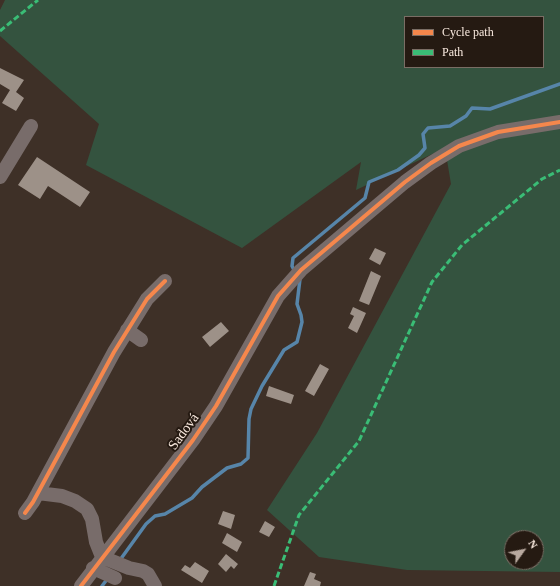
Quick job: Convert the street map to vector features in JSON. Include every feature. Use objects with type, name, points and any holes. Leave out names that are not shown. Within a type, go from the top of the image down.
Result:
[{"type":"street","name":"Sadová","points":[[81,586],[93,568],[113,561],[216,406],[278,296],[289,281],[405,182],[431,163],[459,146],[498,132],[560,122]]},
{"type":"street","points":[[0,177],[31,126]]},
{"type":"street","points":[[24,513],[38,493],[127,330],[147,299],[165,281]]},
{"type":"street","points":[[127,330],[141,340]]},
{"type":"street","points":[[38,493],[62,496],[75,501],[87,509],[92,519],[96,542],[113,561],[152,580]]},
{"type":"street","points":[[93,568],[111,576]]},
{"type":"green space","points":[[5,0],[560,0],[560,572],[407,570],[319,557],[267,510],[317,433],[451,184],[445,148],[356,190],[361,162],[242,248],[86,165],[99,124],[0,36],[0,10]]},
{"type":"building","points":[[0,68],[24,80],[16,92],[24,98],[16,111],[2,103],[10,90],[0,84]]},
{"type":"building","points":[[37,157],[90,192],[80,207],[48,186],[40,199],[18,185]]},
{"type":"building","points":[[375,248],[386,253],[380,265],[369,259]]},
{"type":"building","points":[[371,271],[381,276],[369,305],[359,301]]},
{"type":"building","points":[[353,307],[366,313],[357,333],[348,328],[354,316],[350,314]]},
{"type":"building","points":[[221,322],[229,331],[210,347],[202,337]]},
{"type":"building","points":[[320,364],[329,369],[314,396],[305,391]]},
{"type":"building","points":[[269,386],[294,395],[291,404],[266,396]]},
{"type":"building","points":[[223,511],[235,515],[231,529],[218,524]]},
{"type":"building","points":[[265,521],[275,527],[269,537],[259,532]]},
{"type":"building","points":[[227,533],[242,542],[237,552],[222,543]]},
{"type":"building","points":[[226,554],[238,564],[234,569],[231,566],[226,572],[218,564]]},
{"type":"building","points":[[195,562],[209,571],[202,583],[181,570],[185,565],[190,568]]},
{"type":"building","points":[[310,572],[316,574],[314,579],[321,582],[320,586],[304,586]]},
{"type":"waterway","points":[[295,272],[292,266],[293,258],[365,198],[369,182],[398,170],[419,155],[425,148],[423,134],[428,128],[450,126],[466,116],[472,108],[490,109],[560,84]]},
{"type":"waterway","points":[[120,560],[146,524],[155,516],[165,514],[192,498],[202,487],[227,468],[241,464],[248,458],[249,419],[251,409],[262,386],[284,350],[297,342],[302,322],[297,304],[300,279]]},
{"type":"waterway","points":[[102,586],[108,578]]},
{"type":"marked path","points":[[0,31],[38,0]]},
{"type":"marked path","points":[[274,586],[299,515],[359,441],[432,282],[462,245],[542,179],[560,170]]},
{"type":"cycle path","points":[[81,586],[193,440],[216,406],[278,296],[301,270],[405,182],[431,163],[459,146],[498,132],[560,122]]},
{"type":"cycle path","points":[[25,513],[33,502],[114,352],[147,299],[165,281]]}]
